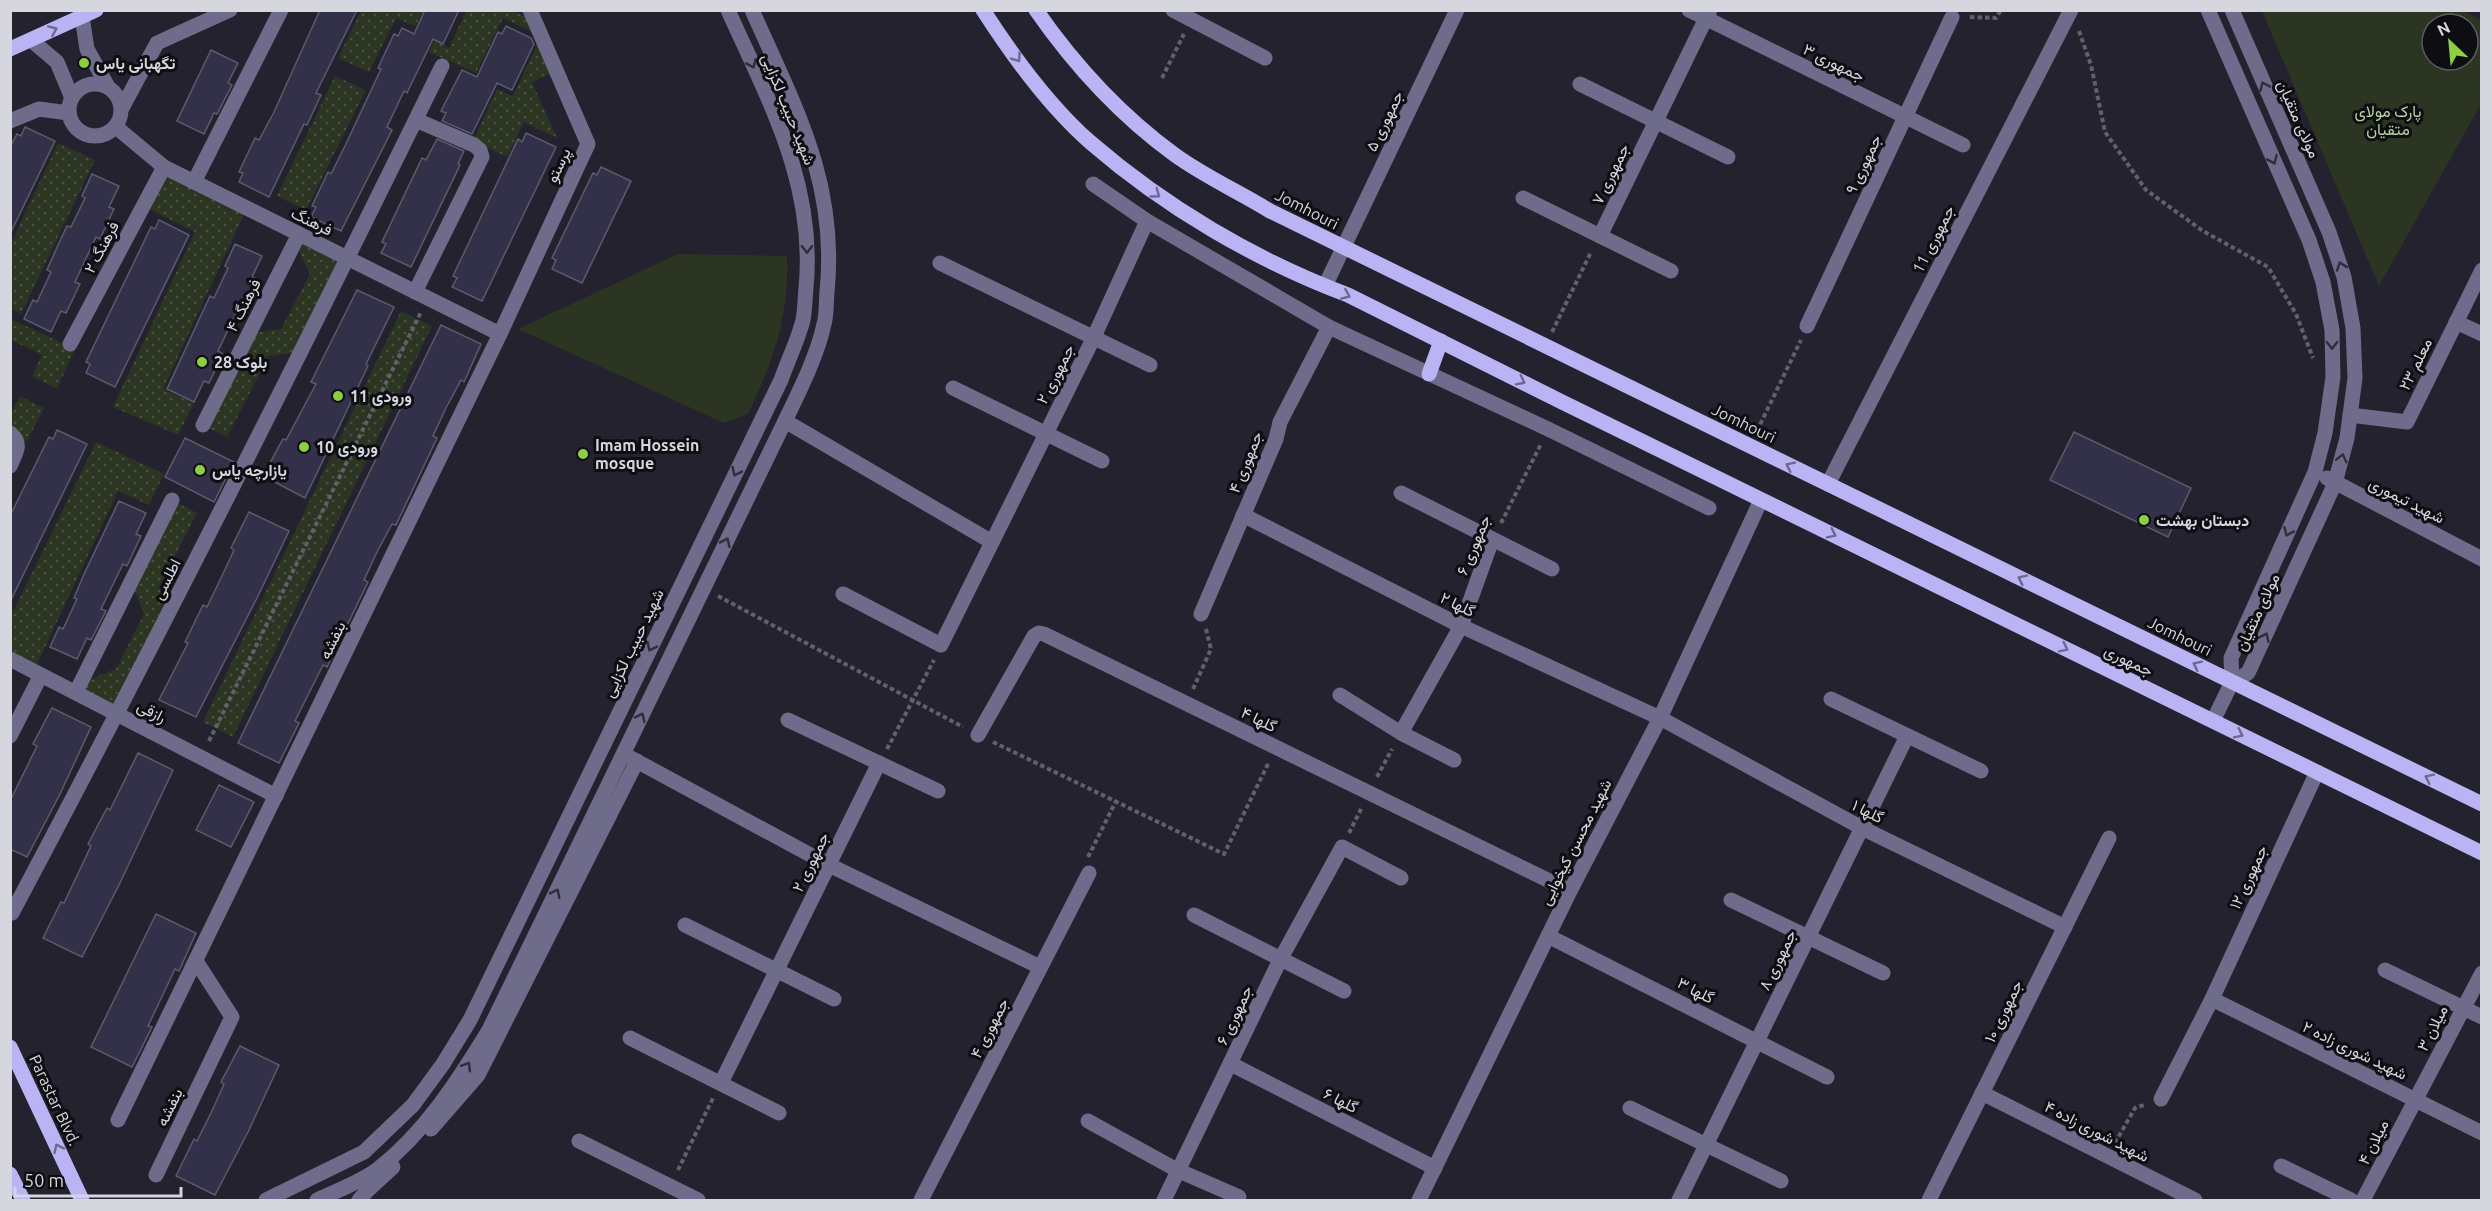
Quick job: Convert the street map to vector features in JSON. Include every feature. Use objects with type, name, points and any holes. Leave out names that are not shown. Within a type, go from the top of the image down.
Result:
[{"type":"main road","points":[[10,49],[96,10]]},
{"type":"main road","points":[[983,10],[1030,78],[1088,140],[1158,196],[1249,249],[1348,295],[1761,500]]},
{"type":"main road","name":"Jomhouri","points":[[1036,10],[1064,50],[1118,108],[1176,155],[1270,211],[2481,804]]},
{"type":"main road","points":[[1429,374],[1441,341]]},
{"type":"main road","name":"جمهوری","points":[[1761,500],[2481,853]]},
{"type":"main road","name":"Parastar Blvd.","points":[[10,1047],[82,1200]]},
{"type":"main road","points":[[10,1174],[23,1200]]},
{"type":"street","points":[[122,108],[156,43],[230,10]]},
{"type":"street","points":[[194,182],[281,10]]},
{"type":"street","name":"پرستو","points":[[500,334],[588,144],[530,10]]},
{"type":"street","name":"شهید حبیب لکزایی","points":[[266,1200],[364,1152],[405,1113],[443,1064],[470,1020],[781,380],[803,320],[808,270],[807,225],[798,178],[783,134],[728,10]]},
{"type":"street","name":"شهید حبیب لکزایی","points":[[317,1200],[377,1170],[429,1120],[461,1076],[489,1030],[630,758],[801,388],[824,324],[830,270],[828,223],[819,173],[804,126],[752,10]]},
{"type":"street","points":[[1173,10],[1193,15],[1265,58]]},
{"type":"street","name":"جمهوری ۵","points":[[1325,286],[1457,10]]},
{"type":"street","name":"جمهوری ۳","points":[[1689,10],[1708,15],[1964,145]]},
{"type":"street","name":"مولای متقیان","points":[[2208,10],[2309,240],[2323,282],[2332,330],[2333,377],[2325,433],[2315,472],[2231,658],[2232,682],[2248,673],[2336,483],[2355,378],[2354,328],[2344,277],[2329,232],[2232,10]]},
{"type":"street","name":"جمهوری ۷","points":[[1600,236],[1708,15]]},
{"type":"street","name":"جمهوری 11","points":[[1828,484],[2073,16]]},
{"type":"street","points":[[31,40],[57,62],[70,106],[71,122],[84,134],[101,136],[116,127],[122,114],[122,108],[115,92],[108,87],[87,50],[81,17]]},
{"type":"street","name":"جمهوری ۹","points":[[1808,326],[1952,17]]},
{"type":"street","name":"اطلسی","points":[[12,913],[118,713],[349,259],[442,66]]},
{"type":"street","points":[[70,106],[76,92],[91,84],[108,87]]},
{"type":"street","points":[[1580,84],[1728,157]]},
{"type":"street","points":[[10,121],[39,109],[70,106]]},
{"type":"street","points":[[416,120],[474,145],[480,150],[482,158],[422,295]]},
{"type":"street","name":"فرهنگ","points":[[116,127],[164,167],[500,334]]},
{"type":"street","name":"فرهنگ ۲","points":[[70,344],[164,167]]},
{"type":"street","points":[[1093,184],[1147,221],[1329,327],[1548,429],[1709,508]]},
{"type":"street","points":[[1523,198],[1671,271]]},
{"type":"street","name":"جمهوری ۲","points":[[941,645],[1093,339],[1147,221]]},
{"type":"street","name":"فرهنگ ۴","points":[[203,425],[299,234]]},
{"type":"street","points":[[940,263],[1150,365]]},
{"type":"street","name":"معلم ۲۳","points":[[2350,415],[2407,422],[2481,270]]},
{"type":"street","points":[[2456,322],[2481,334]]},
{"type":"street","name":"جمهوری ۴","points":[[1201,614],[1276,439],[1280,422],[1329,327]]},
{"type":"street","name":"بنفشه","points":[[118,1120],[500,334]]},
{"type":"street","points":[[953,388],[1102,461]]},
{"type":"street","points":[[785,421],[992,542]]},
{"type":"street","points":[[10,433],[18,441],[18,449],[10,466]]},
{"type":"street","points":[[749,446],[769,455]]},
{"type":"street","name":"شهید تیموری","points":[[2315,472],[2481,559]]},
{"type":"street","points":[[1401,493],[1552,569]]},
{"type":"street","points":[[76,692],[172,500]]},
{"type":"street","name":"شهید محسن کیخوایی","points":[[1419,1200],[1570,891],[1660,718],[1761,500]]},
{"type":"street","name":"گلها ۲","points":[[1243,516],[1461,626],[1660,718]]},
{"type":"street","name":"جمهوری ۶","points":[[1401,733],[1461,626],[1492,540]]},
{"type":"street","points":[[843,594],[941,645]]},
{"type":"street","name":"گلها ۴","points":[[978,735],[1034,636],[1039,633],[1570,891]]},
{"type":"street","name":"رازقی","points":[[10,659],[276,796]]},
{"type":"street","points":[[10,736],[41,675]]},
{"type":"street","points":[[2213,721],[2232,682]]},
{"type":"street","points":[[1340,695],[1401,733],[1454,760]]},
{"type":"street","points":[[1831,699],[1981,771]]},
{"type":"street","name":"گلها ۱","points":[[1660,718],[1862,828],[2065,927]]},
{"type":"street","points":[[788,720],[938,791]]},
{"type":"street","name":"جمهوری ۸","points":[[1679,1200],[1908,736]]},
{"type":"street","points":[[603,745],[829,865],[1040,966]]},
{"type":"street","points":[[359,1200],[446,1114],[478,1075],[630,758]]},
{"type":"street","name":"جمهوری ۲","points":[[721,1083],[879,763]]},
{"type":"street","name":"جمهوری ۱۲","points":[[2161,1099],[2212,999],[2318,772]]},
{"type":"street","name":"جمهوری ۱۰","points":[[1929,1200],[2109,838]]},
{"type":"street","name":"جمهوری ۶","points":[[1164,1200],[1280,960],[1342,847],[1401,878]]},
{"type":"street","name":"جمهوری ۴","points":[[921,1200],[1089,873]]},
{"type":"street","points":[[1731,900],[1882,973]]},
{"type":"street","points":[[1194,915],[1344,991]]},
{"type":"street","points":[[685,925],[834,999]]},
{"type":"street","name":"گلها ۳","points":[[1548,936],[1827,1077]]},
{"type":"street","name":"بنفشه","points":[[156,1175],[232,1017],[196,961]]},
{"type":"street","points":[[2385,970],[2481,1017]]},
{"type":"street","name":"میلان ۳","points":[[2415,1100],[2481,973]]},
{"type":"street","name":"شهید شوری زاده ۲","points":[[2212,999],[2481,1133]]},
{"type":"street","points":[[630,1038],[779,1113]]},
{"type":"street","name":"گلها ۶","points":[[1231,1064],[1435,1168]]},
{"type":"street","name":"شهید شوری زاده ۴","points":[[1983,1093],[2195,1200]]},
{"type":"street","name":"میلان ۴","points":[[2363,1200],[2415,1100]]},
{"type":"street","points":[[1630,1108],[1781,1181]]},
{"type":"street","points":[[1088,1121],[1177,1170],[1239,1197]]},
{"type":"street","points":[[579,1141],[667,1193],[698,1200]]},
{"type":"street","points":[[339,1165],[354,1200]]},
{"type":"street","points":[[2281,1166],[2351,1200]]},
{"type":"path","points":[[1952,17],[1996,18],[2001,10]]},
{"type":"path","points":[[1162,78],[1193,15]]},
{"type":"path","points":[[2073,16],[2091,65],[2105,132],[2146,190],[2203,231],[2268,267],[2296,314],[2315,363],[2333,377]]},
{"type":"path","points":[[1545,346],[1600,236]]},
{"type":"path","points":[[201,757],[422,295]]},
{"type":"path","points":[[1750,446],[1808,326]]},
{"type":"path","name":"جمهوری ۶","points":[[1492,540],[1548,429]]},
{"type":"path","points":[[1186,703],[1211,649],[1201,614]]},
{"type":"path","points":[[879,763],[941,645]]},
{"type":"path","points":[[1224,854],[1276,748]]},
{"type":"path","points":[[1089,873],[1088,856],[1116,801]]},
{"type":"path","points":[[667,1193],[721,1083]]},
{"type":"path","points":[[2108,1156],[2135,1108],[2161,1099]]},
{"type":"green space","name":"پارک مولای متقیان","points":[[2461,10],[2465,12],[2420,12],[2420,72],[2480,72],[2481,20],[2481,104],[2379,286],[2262,11]]},
{"type":"green space","points":[[361,11],[423,11],[415,26],[396,18],[369,72],[338,58]]},
{"type":"green space","points":[[466,11],[513,11],[528,18],[536,34],[503,18],[476,73],[429,52],[434,41],[449,48]]},
{"type":"green space","points":[[539,41],[552,73],[532,82],[557,138],[524,122],[507,157],[473,141],[497,89],[513,96]]},
{"type":"green space","points":[[335,76],[366,90],[306,210],[277,196]]},
{"type":"green space","points":[[58,143],[95,160],[21,314],[11,309],[11,243]]},
{"type":"green space","points":[[164,167],[247,208],[163,389],[194,403],[178,435],[113,407],[195,232],[143,206]]},
{"type":"green space","points":[[299,234],[349,259],[300,352],[269,356],[227,437],[203,425],[249,333],[281,329],[310,274],[295,243]]},
{"type":"green space","points":[[678,254],[787,256],[783,318],[765,376],[748,414],[724,423],[518,329]]},
{"type":"green space","points":[[401,311],[432,326],[233,737],[203,722]]},
{"type":"green space","points":[[11,319],[75,349],[57,389],[32,376],[42,355],[11,340]]},
{"type":"green space","points":[[20,396],[44,408],[27,441],[11,432],[10,410],[13,410]]},
{"type":"green space","points":[[96,442],[164,474],[149,505],[118,491],[34,671],[11,659],[10,609],[14,610]]},
{"type":"green space","points":[[172,500],[197,513],[159,587],[168,615],[118,713],[76,692],[80,683],[116,669],[144,614],[131,581]]},
{"type":"building","points":[[320,10],[357,10],[316,93],[321,95],[307,125],[304,124],[269,197],[239,182],[243,173],[239,172],[255,138],[259,140],[274,112]]},
{"type":"building","points":[[425,10],[459,10],[443,44],[433,39],[407,93],[404,91],[387,127],[392,130],[341,231],[311,217],[316,207],[312,206],[328,172],[331,174],[345,146],[381,69],[378,68],[394,34],[398,36],[402,28],[414,34]]},
{"type":"building","points":[[506,26],[531,38],[534,44],[512,90],[497,83],[472,134],[442,121],[446,113],[441,111],[462,70],[477,77],[498,32],[502,34]]},
{"type":"building","points":[[211,50],[238,63],[228,83],[232,85],[204,134],[177,121]]},
{"type":"building","points":[[25,127],[55,141],[10,234],[10,147],[17,134],[21,136]]},
{"type":"building","points":[[526,133],[556,147],[482,301],[452,287],[457,278],[453,276],[518,139],[522,142]]},
{"type":"building","points":[[437,139],[464,151],[458,164],[460,165],[411,267],[381,253],[386,244],[382,242],[422,158],[426,160]]},
{"type":"building","points":[[601,167],[631,181],[582,283],[552,269],[556,260],[552,258],[593,173],[597,175]]},
{"type":"building","points":[[92,174],[119,186],[109,207],[114,209],[100,239],[96,237],[75,282],[80,284],[66,313],[61,311],[51,332],[24,319],[33,300],[37,302],[51,272],[47,270],[67,226],[71,227],[85,198],[82,196]]},
{"type":"building","points":[[159,220],[189,235],[115,387],[86,373],[90,364],[86,362],[151,227],[155,229]]},
{"type":"building","points":[[235,244],[262,256],[252,277],[257,279],[243,309],[239,307],[218,351],[223,354],[209,383],[204,381],[194,402],[167,389],[210,296],[214,298],[228,268],[225,266]]},
{"type":"building","points":[[357,290],[394,307],[305,498],[263,476],[283,439],[286,440],[316,384],[311,382]]},
{"type":"building","points":[[441,325],[481,344],[464,382],[461,380],[446,408],[433,436],[437,438],[396,525],[392,524],[377,552],[364,580],[368,582],[327,667],[323,665],[295,721],[299,723],[279,763],[238,743]]},
{"type":"building","points":[[57,430],[87,444],[10,602],[10,516],[49,437],[53,439]]},
{"type":"building","points":[[2074,432],[2191,488],[2168,537],[2050,480]]},
{"type":"building","name":"یازارچه یاس","points":[[185,438],[234,462],[214,502],[165,477]]},
{"type":"building","points":[[119,501],[146,513],[136,534],[141,536],[127,566],[123,564],[101,609],[106,611],[91,640],[87,638],[77,659],[50,647],[59,627],[63,629],[77,599],[74,598],[85,572]]},
{"type":"building","points":[[249,512],[289,531],[196,717],[159,700],[188,643],[185,642],[203,605],[207,607],[221,578],[234,550],[231,548]]},
{"type":"building","points":[[52,708],[91,727],[27,857],[10,849],[10,801],[37,746],[33,744]]},
{"type":"building","points":[[138,753],[173,770],[82,957],[43,938],[61,902],[64,903],[91,846],[88,844],[107,808],[110,810]]},
{"type":"building","points":[[219,785],[254,802],[231,847],[196,830]]},
{"type":"building","points":[[156,914],[196,933],[179,971],[175,969],[148,1026],[152,1027],[132,1067],[91,1047]]},
{"type":"building","points":[[240,1046],[279,1065],[215,1195],[176,1176],[194,1139],[197,1141],[211,1113],[224,1084],[221,1082]]},
{"type":"place","name":"تگهبانی یاس","points":[[84,63]]},
{"type":"place","name":"بلوک 28","points":[[202,362]]},
{"type":"place","name":"ورودی 11","points":[[338,396]]},
{"type":"place","name":"ورودی 10","points":[[304,447]]},
{"type":"place","name":"Imam Hossein mosque","points":[[583,454]]},
{"type":"place","name":"یازارچه یاس","points":[[200,470]]},
{"type":"place","name":"دبستان بهشت","points":[[2144,520]]}]
